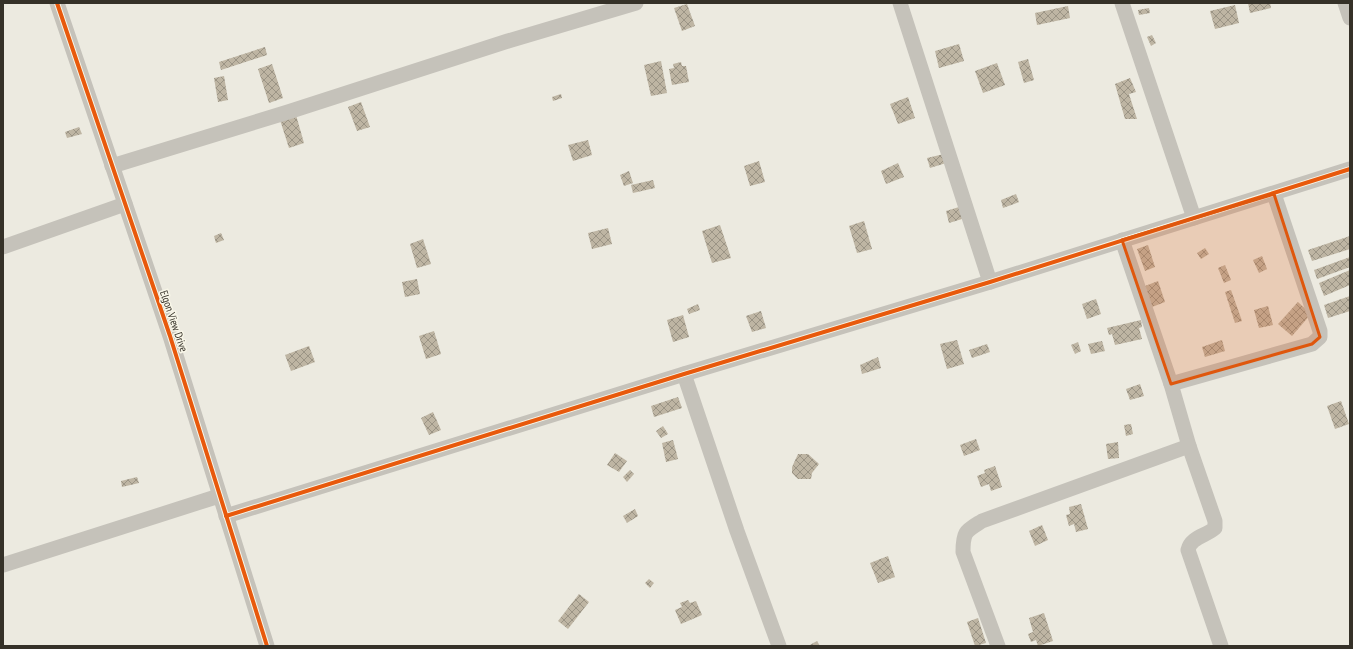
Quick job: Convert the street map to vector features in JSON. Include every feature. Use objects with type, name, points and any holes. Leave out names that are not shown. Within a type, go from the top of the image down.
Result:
[{"type":"street","name":"Elgon View Drive","points":[[57,3],[193,408],[219,496],[267,646]]},
{"type":"street","points":[[112,166],[636,3]]},
{"type":"street","points":[[900,3],[990,282]]},
{"type":"street","points":[[1122,3],[1194,218]]},
{"type":"street","points":[[1345,3],[1350,18]]},
{"type":"street","points":[[226,516],[684,374],[990,282],[1350,169]]},
{"type":"street","points":[[1171,384],[1312,344],[1320,338],[1320,332],[1274,194]]},
{"type":"street","points":[[3,247],[125,204]]},
{"type":"street","points":[[1122,240],[1171,384],[1189,446],[1215,521],[1215,528],[1193,541],[1189,545],[1188,550],[1221,646]]},
{"type":"street","points":[[684,374],[737,531],[779,646]]},
{"type":"street","points":[[998,646],[963,552],[963,539],[965,533],[982,521],[1189,446]]},
{"type":"street","points":[[3,565],[219,496]]},
{"type":"highlighted area","points":[[1274,194],[1320,337],[1312,344],[1171,384],[1122,240]]},
{"type":"building","points":[[1248,3],[1270,3],[1271,8],[1250,13]]},
{"type":"building","points":[[687,4],[695,26],[682,31],[674,8]]},
{"type":"building","points":[[1235,5],[1239,23],[1215,29],[1210,11]]},
{"type":"building","points":[[1068,6],[1070,18],[1037,25],[1035,13]]},
{"type":"building","points":[[1149,8],[1150,13],[1139,15],[1138,10]]},
{"type":"building","points":[[1152,35],[1156,43],[1151,46],[1147,37]]},
{"type":"building","points":[[959,44],[964,61],[939,68],[935,51]]},
{"type":"building","points":[[265,47],[267,55],[221,70],[219,62]]},
{"type":"building","points":[[1028,59],[1034,80],[1024,83],[1018,62]]},
{"type":"building","points":[[661,61],[667,93],[651,96],[644,65]]},
{"type":"building","points":[[681,62],[682,66],[686,66],[689,82],[672,85],[669,69],[674,68],[673,64]]},
{"type":"building","points":[[997,63],[1005,85],[983,93],[975,71]]},
{"type":"building","points":[[272,64],[283,98],[269,103],[258,69]]},
{"type":"building","points":[[224,76],[228,100],[218,102],[214,78]]},
{"type":"building","points":[[1130,78],[1136,92],[1129,94],[1137,119],[1125,119],[1115,84]]},
{"type":"building","points":[[561,94],[562,98],[553,101],[552,97]]},
{"type":"building","points":[[908,97],[915,118],[898,124],[890,104]]},
{"type":"building","points":[[361,102],[370,127],[357,131],[348,107]]},
{"type":"building","points":[[296,115],[304,143],[289,148],[280,120]]},
{"type":"building","points":[[79,127],[82,134],[67,138],[65,132]]},
{"type":"building","points":[[588,140],[592,155],[573,161],[568,145]]},
{"type":"building","points":[[944,154],[946,163],[930,168],[927,158]]},
{"type":"building","points":[[759,161],[765,182],[750,186],[744,166]]},
{"type":"building","points":[[898,163],[904,177],[886,184],[881,171]]},
{"type":"building","points":[[629,171],[633,183],[624,186],[620,175]]},
{"type":"building","points":[[653,180],[655,188],[633,193],[631,185]]},
{"type":"building","points":[[1016,194],[1019,202],[1003,208],[1001,200]]},
{"type":"building","points":[[959,207],[962,219],[949,223],[946,211]]},
{"type":"building","points":[[864,221],[872,249],[857,253],[849,226]]},
{"type":"building","points":[[720,225],[731,258],[712,263],[702,231]]},
{"type":"building","points":[[608,228],[612,244],[592,249],[588,233]]},
{"type":"building","points":[[221,233],[224,240],[216,243],[214,236]]},
{"type":"building","points":[[1350,236],[1350,249],[1312,261],[1308,250]]},
{"type":"building","points":[[423,239],[431,264],[417,268],[410,244]]},
{"type":"building","points":[[1148,245],[1155,267],[1145,271],[1137,249]]},
{"type":"building","points":[[1205,248],[1209,254],[1201,259],[1197,253]]},
{"type":"building","points":[[1262,256],[1267,269],[1259,273],[1253,260]]},
{"type":"building","points":[[1350,257],[1350,267],[1317,279],[1314,270]]},
{"type":"building","points":[[1225,265],[1231,280],[1224,283],[1218,268]]},
{"type":"building","points":[[1350,270],[1350,285],[1324,296],[1319,283]]},
{"type":"building","points":[[417,279],[420,294],[405,297],[402,282]]},
{"type":"building","points":[[1158,281],[1165,302],[1152,307],[1145,286]]},
{"type":"building","points":[[1231,290],[1242,321],[1235,323],[1225,292]]},
{"type":"building","points":[[1350,296],[1350,311],[1328,318],[1324,305]]},
{"type":"building","points":[[1096,299],[1101,314],[1087,319],[1082,304]]},
{"type":"building","points":[[1298,302],[1311,314],[1292,336],[1278,324]]},
{"type":"building","points":[[698,304],[700,310],[689,314],[687,309]]},
{"type":"building","points":[[1268,306],[1273,325],[1259,328],[1254,310]]},
{"type":"building","points":[[761,311],[766,328],[752,332],[746,316]]},
{"type":"building","points":[[683,315],[689,337],[673,342],[667,320]]},
{"type":"building","points":[[1141,320],[1142,327],[1139,328],[1142,339],[1115,345],[1112,334],[1109,335],[1107,328]]},
{"type":"building","points":[[434,331],[441,354],[426,359],[419,336]]},
{"type":"building","points":[[957,340],[964,364],[947,369],[940,344]]},
{"type":"building","points":[[1222,340],[1225,351],[1205,357],[1202,347]]},
{"type":"building","points":[[1102,341],[1105,351],[1091,354],[1088,344]]},
{"type":"building","points":[[1078,342],[1081,351],[1075,354],[1071,345]]},
{"type":"building","points":[[987,344],[990,352],[972,358],[969,350]]},
{"type":"building","points":[[309,346],[315,362],[291,371],[285,355]]},
{"type":"building","points":[[878,357],[881,368],[862,374],[860,365]]},
{"type":"building","points":[[1140,384],[1144,396],[1130,400],[1126,389]]},
{"type":"building","points":[[678,397],[682,408],[654,417],[651,406]]},
{"type":"building","points":[[1341,401],[1349,424],[1335,429],[1327,406]]},
{"type":"building","points":[[433,412],[441,430],[429,435],[421,418]]},
{"type":"building","points":[[1131,424],[1133,434],[1126,436],[1124,425]]},
{"type":"building","points":[[663,426],[668,434],[661,438],[656,431]]},
{"type":"building","points":[[976,439],[980,450],[964,456],[960,445]]},
{"type":"building","points":[[673,440],[678,459],[666,462],[662,443]]},
{"type":"building","points":[[1118,442],[1119,458],[1108,459],[1106,444]]},
{"type":"building","points":[[615,453],[627,461],[619,472],[607,465]]},
{"type":"building","points":[[798,454],[808,454],[819,464],[812,473],[811,479],[798,479],[792,473],[792,467]]},
{"type":"building","points":[[995,466],[1002,487],[991,491],[989,484],[981,487],[977,476],[985,473],[984,470]]},
{"type":"building","points":[[630,470],[634,474],[627,482],[623,477]]},
{"type":"building","points":[[137,477],[139,483],[122,487],[121,481]]},
{"type":"building","points":[[1081,504],[1088,529],[1076,532],[1074,524],[1069,526],[1066,515],[1070,514],[1069,507]]},
{"type":"building","points":[[635,509],[638,516],[627,523],[623,516]]},
{"type":"building","points":[[1042,525],[1048,540],[1035,546],[1029,531]]},
{"type":"building","points":[[888,556],[895,577],[878,583],[870,563]]},
{"type":"building","points":[[649,579],[654,583],[650,588],[645,583]]},
{"type":"building","points":[[579,594],[589,602],[568,629],[558,621]]},
{"type":"building","points":[[688,600],[690,603],[696,601],[702,615],[681,624],[675,610],[682,607],[680,603]]},
{"type":"building","points":[[1044,613],[1053,641],[1038,646],[1036,640],[1031,642],[1028,634],[1033,632],[1029,618]]},
{"type":"building","points":[[978,618],[986,643],[975,646],[967,622]]},
{"type":"building","points":[[817,641],[820,646],[808,646]]},
{"type":"cycle path","points":[[57,3],[170,336],[267,646]]},
{"type":"cycle path","points":[[226,516],[684,374],[990,282],[1350,169]]}]
